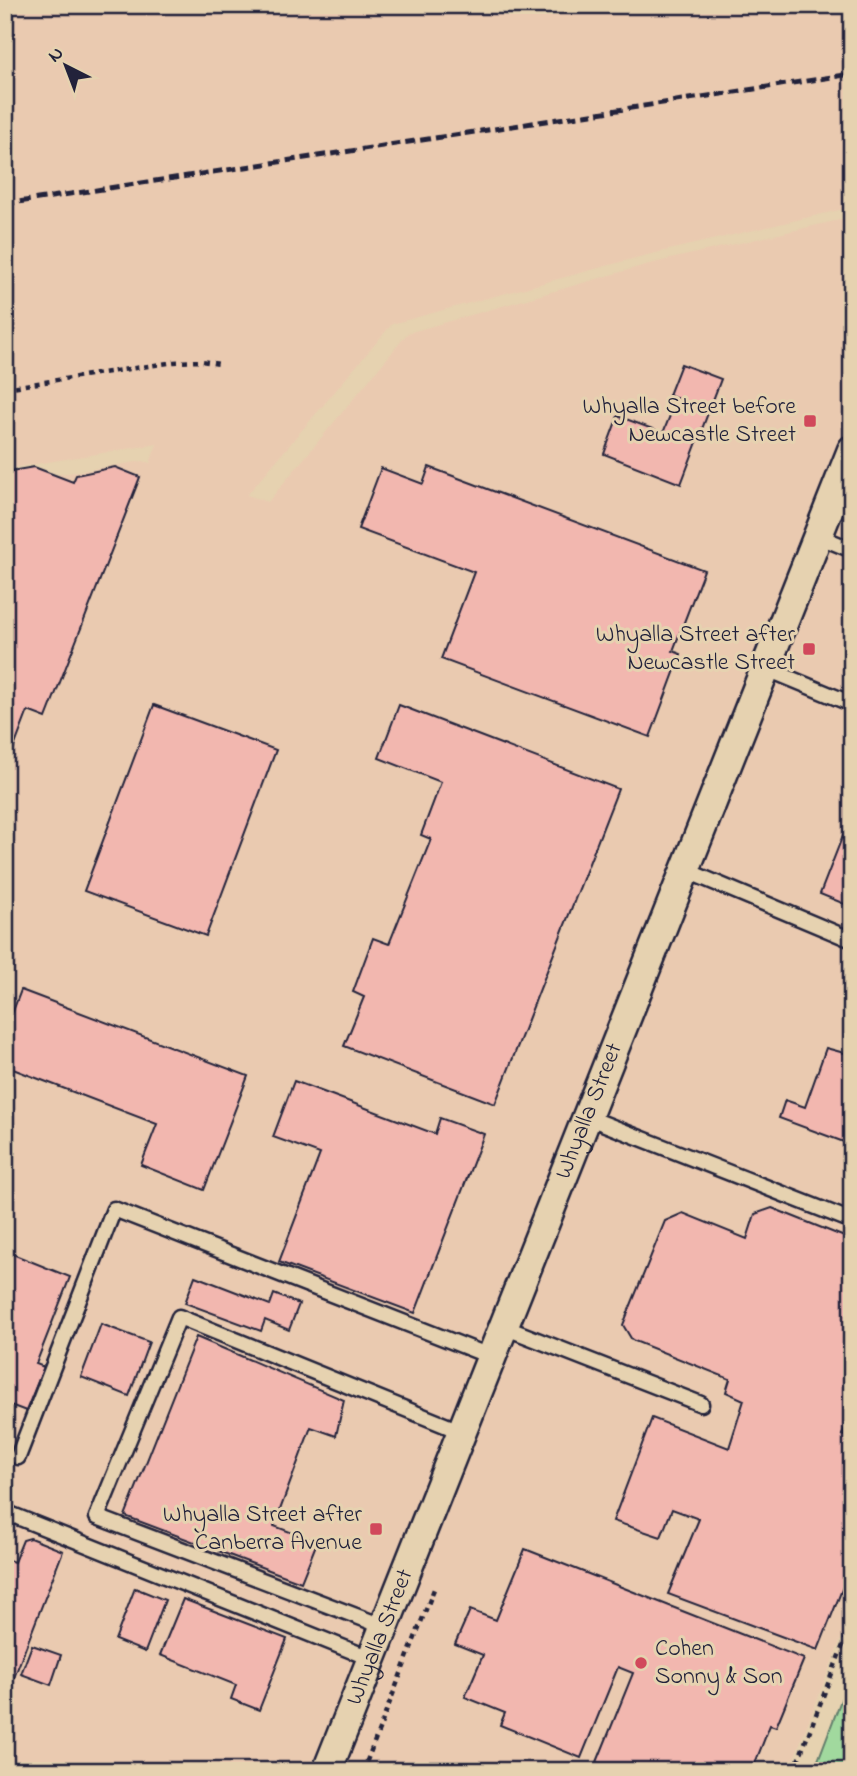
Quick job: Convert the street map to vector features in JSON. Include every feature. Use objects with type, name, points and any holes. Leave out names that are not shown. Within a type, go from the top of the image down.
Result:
[{"type":"street","name":"Whyalla Street","points":[[327,1771],[818,536],[846,484],[852,450]]},
{"type":"lane","points":[[818,536],[852,550]]},
{"type":"lane","points":[[765,668],[852,704]]},
{"type":"lane","points":[[685,870],[852,940]]},
{"type":"lane","points":[[587,1117],[852,1221]]},
{"type":"lane","points":[[18,1457],[114,1209],[492,1357]]},
{"type":"lane","points":[[385,1627],[97,1517],[179,1317],[462,1432]]},
{"type":"lane","points":[[504,1327],[701,1405]]},
{"type":"lane","points":[[5,1512],[372,1658]]},
{"type":"path","points":[[5,388],[174,362],[201,361],[219,364]]},
{"type":"path","points":[[794,1771],[852,1622]]},
{"type":"shaded area","points":[[5,5],[852,5],[852,207],[643,256],[392,324],[247,495],[268,502],[408,333],[649,264],[852,217],[852,1611],[789,1771],[5,1771],[5,483],[143,461],[150,463],[157,444],[5,469]]},
{"type":"green space","points":[[852,1671],[852,1771],[814,1771]]},
{"type":"building","points":[[681,364],[721,379],[681,484],[604,454],[618,416],[663,433],[677,398],[669,395]]},
{"type":"building","points":[[34,467],[73,482],[76,475],[115,467],[140,477],[46,718],[28,711],[5,771],[5,472]]},
{"type":"building","points":[[429,467],[704,570],[673,651],[681,654],[650,737],[441,659],[474,572],[358,529],[381,468],[423,484]]},
{"type":"building","points":[[154,705],[276,750],[206,936],[84,891]]},
{"type":"building","points":[[399,705],[618,789],[495,1104],[344,1046],[364,997],[353,992],[373,938],[389,944],[431,839],[421,835],[441,782],[379,758]]},
{"type":"building","points":[[852,812],[852,907],[820,894]]},
{"type":"building","points":[[21,990],[248,1076],[204,1190],[141,1165],[157,1124],[5,1066],[5,1032]]},
{"type":"building","points":[[852,1043],[852,1145],[779,1118],[785,1100],[805,1107],[826,1048],[848,1054]]},
{"type":"building","points":[[294,1081],[435,1134],[440,1118],[484,1134],[415,1313],[279,1262],[320,1154],[273,1137]]},
{"type":"building","points":[[772,1208],[852,1240],[852,1410],[842,1435],[852,1438],[852,1564],[818,1650],[668,1594],[699,1519],[672,1509],[661,1537],[613,1521],[652,1418],[729,1448],[744,1400],[726,1392],[730,1379],[632,1340],[623,1325],[665,1221],[683,1213],[747,1239],[755,1214]]},
{"type":"building","points":[[5,1251],[70,1277],[36,1364],[44,1367],[26,1411],[5,1403]]},
{"type":"building","points":[[195,1276],[270,1305],[274,1294],[299,1304],[289,1330],[265,1320],[261,1331],[185,1303]]},
{"type":"building","points":[[101,1324],[149,1342],[129,1396],[81,1377]]},
{"type":"building","points":[[196,1337],[344,1400],[336,1436],[311,1427],[274,1526],[317,1542],[301,1582],[125,1516]]},
{"type":"building","points":[[30,1538],[63,1551],[5,1701],[5,1559],[14,1562],[23,1540]]},
{"type":"building","name":"Cohen Sonny & Son","points":[[525,1549],[804,1659],[776,1727],[770,1725],[752,1771],[619,1771],[597,1762],[633,1673],[618,1667],[581,1758],[500,1725],[505,1713],[465,1697],[483,1655],[455,1644],[470,1610],[496,1620]]},
{"type":"building","points":[[135,1588],[165,1600],[145,1652],[115,1640]]},
{"type":"building","points":[[183,1599],[287,1639],[259,1710],[231,1699],[236,1685],[160,1655]]},
{"type":"building","points":[[32,1645],[61,1655],[51,1685],[21,1674]]},
{"type":"railway","points":[[5,204],[852,74]]},
{"type":"place","name":"Whyalla Street before Newcastle Street","points":[[810,421]]},
{"type":"place","name":"Whyalla Street after Newcastle Street","points":[[809,649]]},
{"type":"place","name":"Whyalla Street after Canberra Avenue","points":[[376,1529]]},
{"type":"place","name":"Cohen Sonny & Son","points":[[641,1663]]}]
